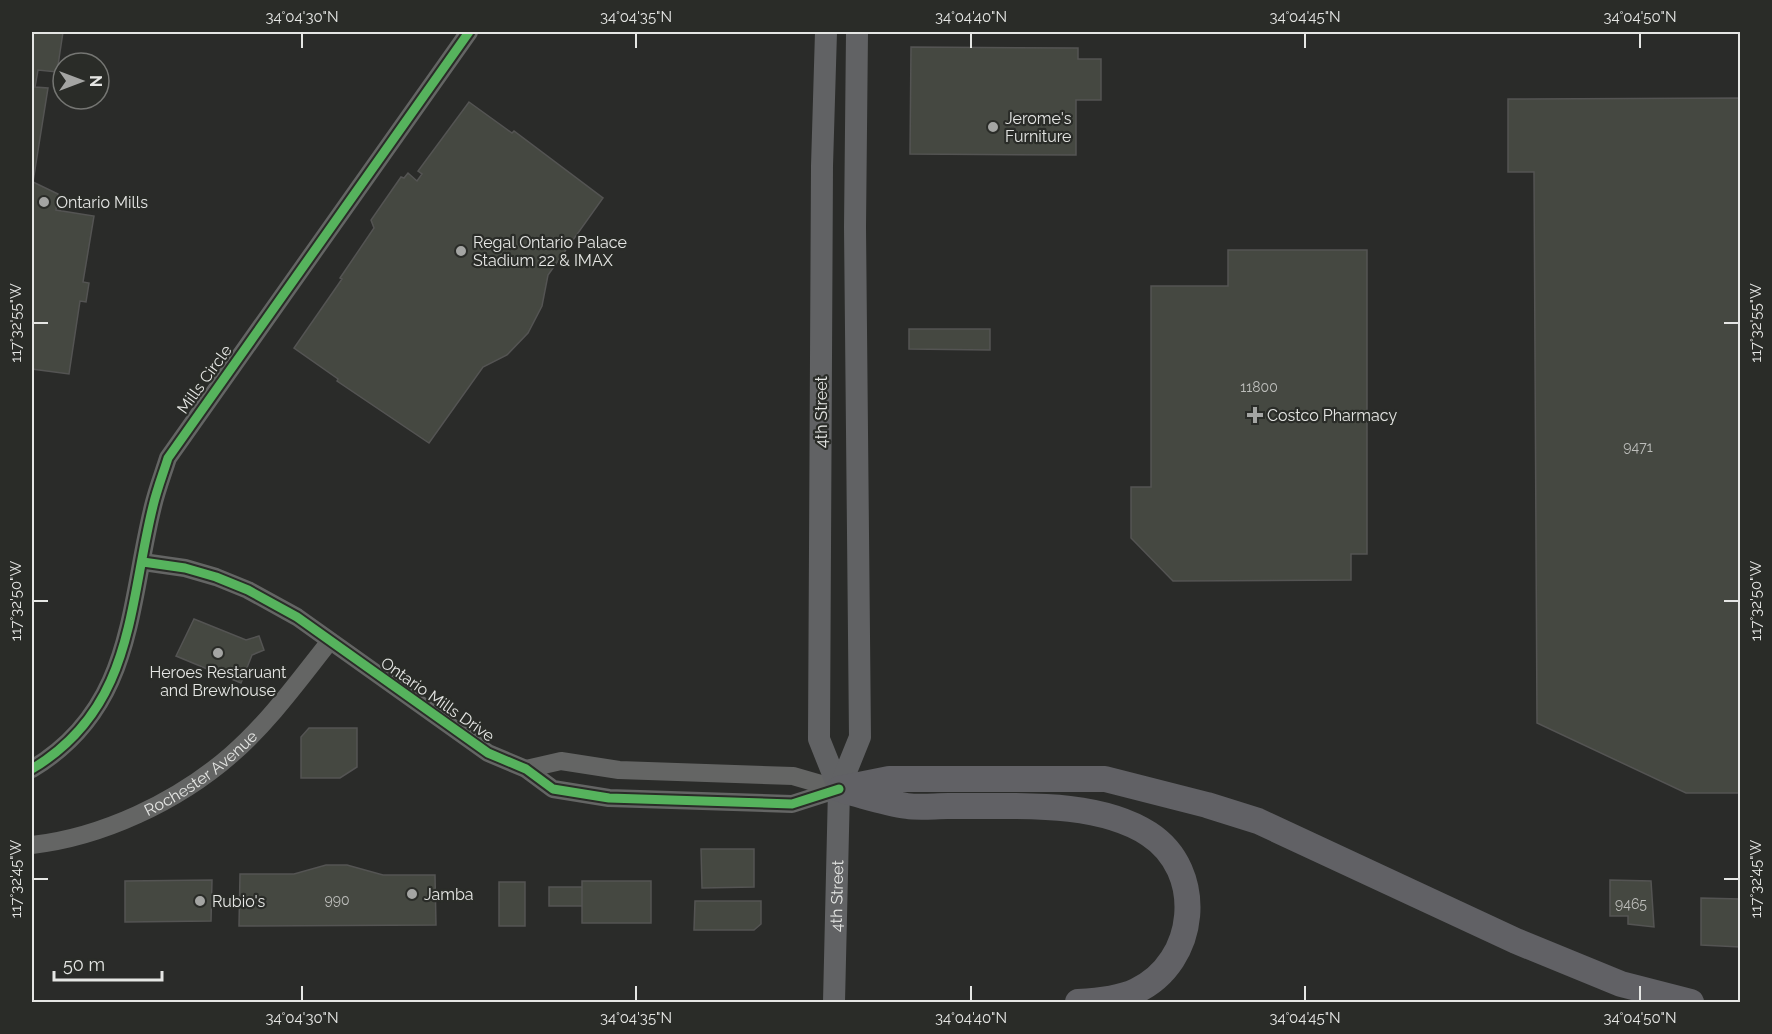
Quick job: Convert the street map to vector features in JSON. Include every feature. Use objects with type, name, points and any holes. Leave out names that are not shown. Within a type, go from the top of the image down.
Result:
[{"type":"highway","points":[[839,789],[889,779],[1105,779],[1207,805],[1258,821],[1516,941],[1610,980],[1691,1002]]},
{"type":"highway","points":[[839,789],[907,806],[1032,807],[1077,810],[1122,821],[1148,833],[1169,851],[1186,886],[1189,916],[1184,937],[1175,957],[1158,975],[1136,991],[1113,998],[1078,1002]]},
{"type":"main road","name":"4th Street","points":[[826,32],[822,165],[819,739],[839,789]]},
{"type":"main road","name":"4th Street","points":[[834,1002],[839,789],[860,737],[855,227],[857,32]]},
{"type":"street","name":"Mills Circle","points":[[32,769],[63,746],[100,702],[120,663],[144,562],[153,506],[168,458],[469,32]]},
{"type":"street","name":"Ontario Mills Drive","points":[[144,562],[185,568],[248,590],[297,617],[488,753],[526,769],[553,789],[609,798],[792,804],[839,789]]},
{"type":"street","name":"Rochester Avenue","points":[[32,845],[84,834],[118,822],[184,789],[230,756],[272,714],[330,640]]},
{"type":"street","points":[[526,769],[561,760],[619,770],[793,776],[839,789]]},
{"type":"building","name":"Ontario Mills","points":[[32,32],[63,32],[60,51],[51,51],[51,71],[38,70],[35,87],[48,88],[33,182],[58,194],[56,210],[94,216],[83,282],[89,283],[86,302],[80,301],[69,374],[32,369]]},
{"type":"building","name":"Jerome's Furniture","points":[[911,47],[1078,48],[1078,59],[1101,59],[1101,100],[1076,100],[1076,155],[910,154]]},
{"type":"building","points":[[1740,98],[1740,793],[1686,793],[1537,723],[1534,172],[1508,172],[1508,99]]},
{"type":"building","name":"Regal Ontario Palace Stadium 22 & IMAX","points":[[469,102],[512,133],[514,131],[603,198],[548,275],[542,306],[528,333],[507,355],[483,367],[429,443],[337,381],[338,379],[294,348],[374,228],[371,220],[401,177],[404,178],[408,173],[417,181],[422,174],[418,171]]},
{"type":"building","points":[[1228,250],[1367,250],[1367,554],[1351,554],[1351,580],[1173,581],[1131,538],[1131,487],[1151,487],[1151,286],[1228,286]]},
{"type":"building","points":[[909,329],[990,329],[990,350],[909,349]]},
{"type":"building","name":"Heroes Restaruant and Brewhouse","points":[[194,619],[246,640],[259,636],[264,650],[252,655],[241,683],[176,656]]},
{"type":"building","points":[[309,728],[357,728],[357,767],[340,778],[301,778],[301,737]]},
{"type":"building","points":[[701,849],[754,849],[754,887],[702,888]]},
{"type":"building","points":[[326,865],[347,865],[383,875],[435,875],[436,925],[239,926],[240,874],[294,874]]},
{"type":"building","points":[[212,880],[211,921],[125,922],[125,881]]},
{"type":"building","points":[[1610,880],[1651,881],[1654,927],[1628,924],[1628,916],[1610,916]]},
{"type":"building","points":[[582,881],[651,881],[651,923],[582,923]]},
{"type":"building","points":[[499,882],[525,882],[525,926],[499,926]]},
{"type":"building","points":[[549,887],[582,887],[582,906],[549,906]]},
{"type":"building","points":[[1701,898],[1740,899],[1740,947],[1701,945]]},
{"type":"building","points":[[695,901],[761,901],[761,924],[754,930],[694,930]]},
{"type":"cycle path","points":[[32,769],[65,744],[90,716],[109,686],[131,618],[153,506],[168,458],[469,32]]},
{"type":"cycle path","points":[[143,562],[185,568],[216,577],[248,590],[297,617],[488,753],[526,769],[553,789],[609,798],[792,804],[839,789]]},
{"type":"place","name":"Jerome's Furniture","points":[[993,127]]},
{"type":"place","name":"Ontario Mills","points":[[44,202]]},
{"type":"place","name":"Regal Ontario Palace Stadium 22 & IMAX","points":[[461,251]]},
{"type":"place","name":"Costco Pharmacy","points":[[1255,415]]},
{"type":"place","name":"Heroes Restaruant and Brewhouse","points":[[218,653]]},
{"type":"place","name":"Jamba","points":[[412,894]]},
{"type":"place","name":"Rubio's","points":[[200,901]]}]
